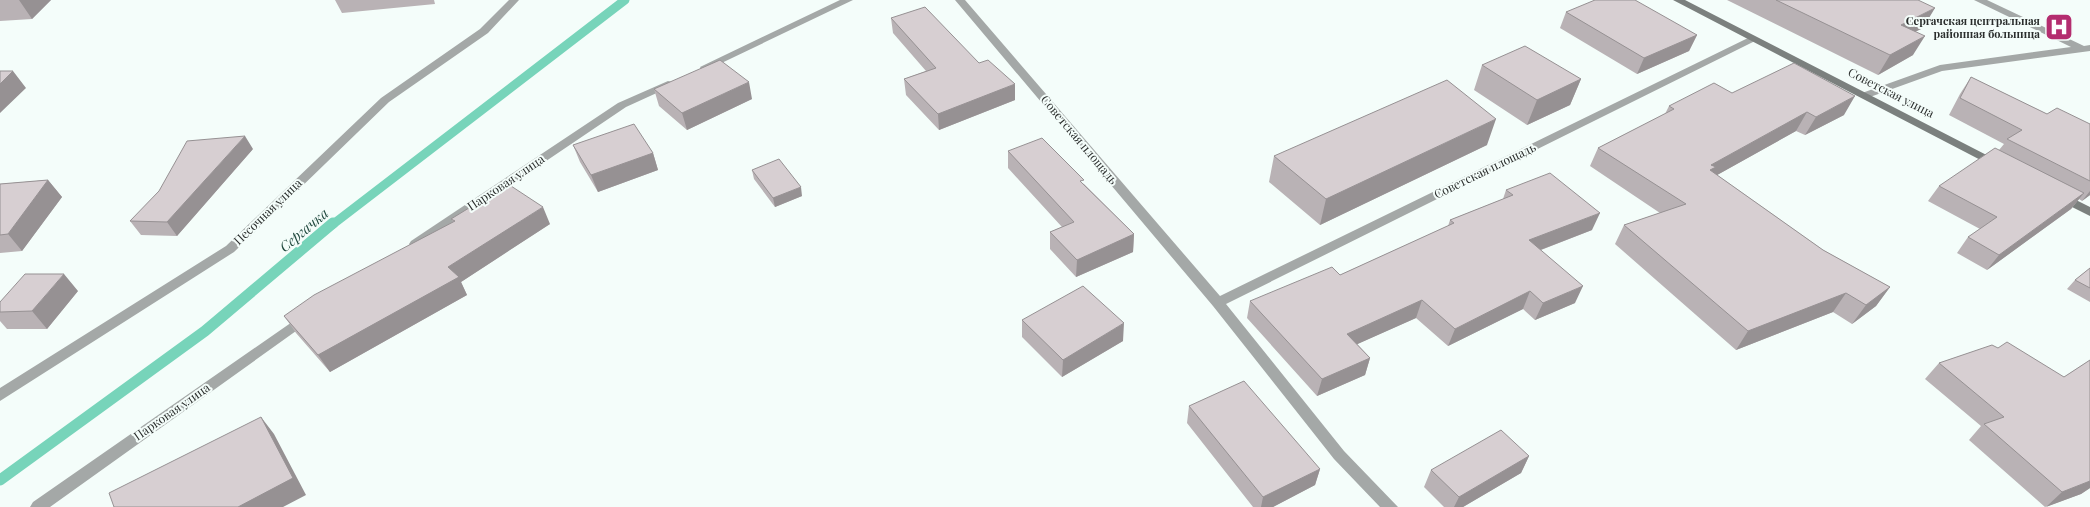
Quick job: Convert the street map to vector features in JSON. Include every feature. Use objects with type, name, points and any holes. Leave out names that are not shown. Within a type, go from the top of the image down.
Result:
[{"type":"main road","name":"Советская улица","points":[[1678,0],[1752,40],[1866,95],[2012,171]]},
{"type":"main road","points":[[2047,189],[2090,212]]},
{"type":"street","name":"Песочная улица","points":[[0,396],[230,249],[385,100],[484,31],[514,0]]},
{"type":"street","points":[[694,72],[848,0]]},
{"type":"street","name":"Советская площадь","points":[[960,0],[1218,303],[1339,455],[1390,507]]},
{"type":"street","points":[[1979,0],[2087,49]]},
{"type":"street","name":"Советская площадь","points":[[1218,303],[1752,40]]},
{"type":"street","points":[[1866,95],[1940,68],[2087,49]]},
{"type":"street","name":"Парковая улица","points":[[408,249],[622,105],[676,80]]},
{"type":"street","name":"Парковая улица","points":[[38,507],[317,310]]},
{"type":"building","points":[[1595,0],[1635,0],[1697,35],[1644,58],[1566,12]]},
{"type":"building","points":[[1776,0],[1918,0],[1935,8],[1901,25],[1925,36],[1890,55]]},
{"type":"building","points":[[925,7],[979,63],[988,60],[1015,84],[938,114],[904,79],[936,68],[891,18]]},
{"type":"building","points":[[1525,46],[1581,79],[1537,100],[1482,65]]},
{"type":"building","points":[[720,60],[749,82],[682,113],[654,89]]},
{"type":"building","points":[[1794,63],[1855,96],[1816,117],[1807,112],[1711,165],[1716,167],[1710,170],[1823,250],[1890,287],[1866,305],[1846,293],[1748,331],[1624,225],[1686,204],[1598,148],[1674,109],[1669,106],[1714,83],[1732,93]]},
{"type":"building","points":[[0,71],[13,71],[0,84]]},
{"type":"building","points":[[1971,77],[2047,114],[2057,108],[2090,124],[2090,181],[2007,139],[2022,130],[1960,98]]},
{"type":"building","points":[[1447,80],[1496,119],[1326,199],[1274,156]]},
{"type":"building","points":[[634,124],[653,153],[591,175],[573,145]]},
{"type":"building","points":[[245,136],[167,222],[130,221],[159,191],[187,141]]},
{"type":"building","points":[[1042,138],[1084,180],[1080,181],[1134,234],[1077,260],[1050,232],[1074,222],[1008,151]]},
{"type":"building","points":[[1995,148],[2084,193],[1999,255],[1968,237],[1997,217],[1939,186]]},
{"type":"building","points":[[779,159],[801,187],[773,198],[752,170]]},
{"type":"building","points":[[1550,173],[1600,213],[1529,240],[1583,286],[1543,303],[1530,291],[1455,329],[1422,300],[1347,334],[1370,358],[1322,379],[1250,301],[1332,267],[1340,275],[1454,223],[1450,220],[1513,195],[1506,190]]},
{"type":"building","points":[[48,180],[8,234],[0,235],[0,184]]},
{"type":"building","points":[[508,184],[543,207],[448,267],[459,277],[318,355],[284,316],[314,295],[455,221],[451,219]]},
{"type":"building","points":[[2090,268],[2090,288],[2075,280]]},
{"type":"building","points":[[25,274],[64,274],[32,311],[0,312],[0,302]]},
{"type":"building","points":[[1083,286],[1124,323],[1063,360],[1022,320]]},
{"type":"building","points":[[2007,342],[2064,377],[2090,360],[2090,481],[2062,492],[1984,424],[2004,417],[1939,363],[1992,345],[1998,348]]},
{"type":"building","points":[[1244,381],[1320,469],[1263,497],[1189,406]]},
{"type":"building","points":[[261,417],[293,478],[238,507],[114,507],[109,493]]},
{"type":"building","points":[[1501,430],[1529,456],[1459,497],[1431,470]]},
{"type":"waterway","name":"Сергачка","points":[[332,225],[625,0]]},
{"type":"waterway","name":"Сергачка","points":[[0,480],[205,331],[333,223]]},
{"type":"place","name":"Сергачская центральная районная больница","points":[[2059,27]]}]
